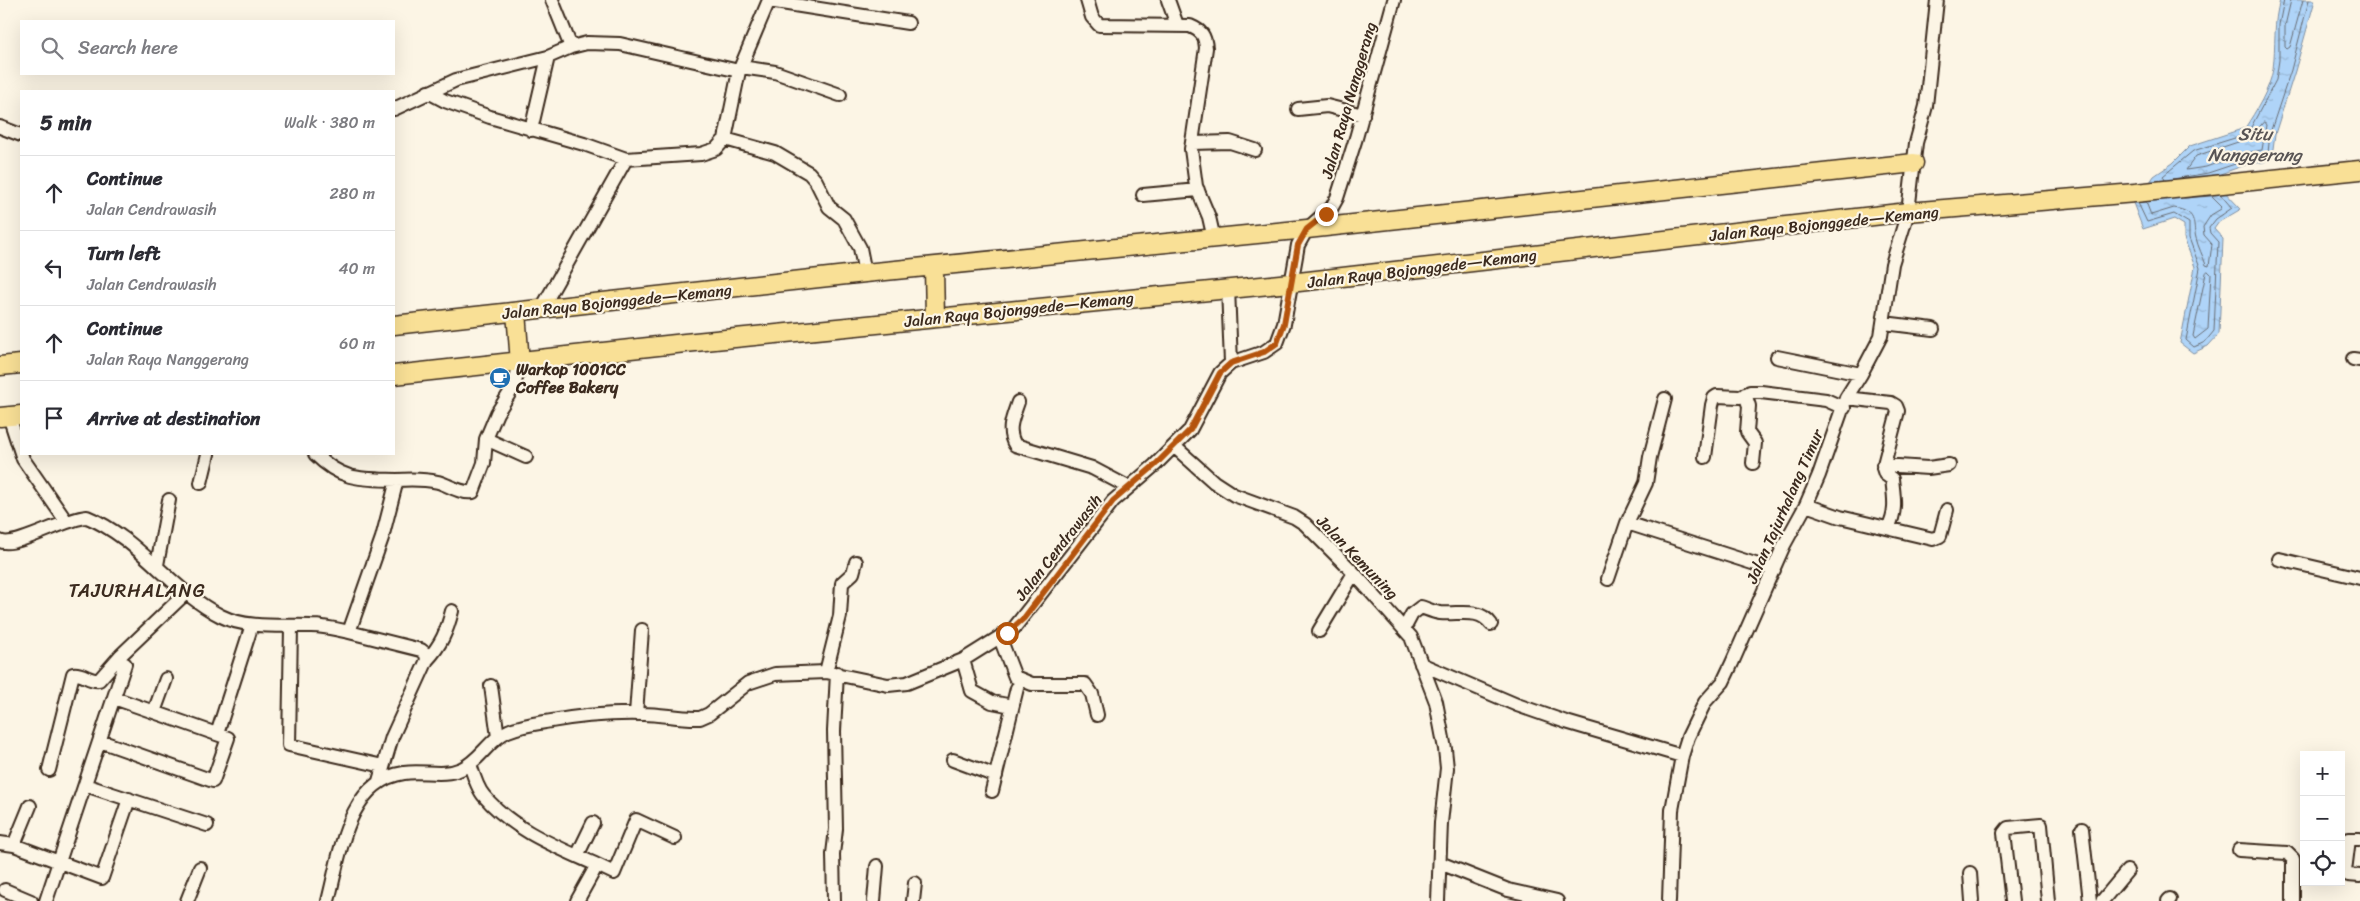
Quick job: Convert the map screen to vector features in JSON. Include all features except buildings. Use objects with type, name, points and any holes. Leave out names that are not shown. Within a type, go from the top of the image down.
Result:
[{"type":"highway","name":"Jalan Raya Bojonggede—Kemang","points":[[395,325],[865,273],[934,268],[1214,239],[1914,163]]},
{"type":"highway","name":"Jalan Raya Bojonggede—Kemang","points":[[395,375],[520,363],[684,343],[1290,283],[1908,212],[2135,193],[2355,170]]},
{"type":"highway","points":[[934,268],[935,318]]},
{"type":"highway","points":[[516,312],[520,363]]},
{"type":"highway","points":[[0,366],[20,364]]},
{"type":"street","points":[[428,92],[444,101],[531,130],[584,144],[626,159],[701,154],[716,149],[725,140],[741,69],[769,0],[908,23]]},
{"type":"street","points":[[1087,0],[1095,22],[1099,25],[1190,26],[1200,30],[1205,38],[1206,48],[1192,143],[1193,164],[1198,190],[1209,217],[1214,239]]},
{"type":"street","points":[[1168,0],[1177,25]]},
{"type":"street","name":"Jalan Raya Nanggerang","points":[[1290,283],[1298,245],[1307,229],[1332,207],[1337,198],[1394,0]]},
{"type":"street","name":"Jalan Tajurhalang Timur","points":[[1670,901],[1672,810],[1682,756],[1695,720],[1726,676],[1784,545],[1806,505],[1819,475],[1839,416],[1881,336],[1892,264],[1908,212],[1916,143],[1926,106],[1937,0]]},
{"type":"street","points":[[557,1],[571,47]]},
{"type":"street","points":[[395,108],[456,80],[548,57],[587,42],[620,44],[741,69],[775,72],[840,95]]},
{"type":"street","points":[[531,130],[548,57]]},
{"type":"street","points":[[1298,109],[1327,106],[1362,115]]},
{"type":"street","points":[[0,127],[20,135]]},
{"type":"street","points":[[725,140],[775,154],[809,173],[816,182],[828,207],[844,219],[863,255],[865,273]]},
{"type":"street","points":[[1192,143],[1230,142],[1255,150]]},
{"type":"street","points":[[542,308],[626,159]]},
{"type":"street","points":[[1143,195],[1198,190]]},
{"type":"street","name":"Jalan Cendrawasih","points":[[328,901],[348,824],[366,794],[379,782],[391,775],[406,772],[451,772],[470,764],[498,736],[519,727],[599,714],[700,718],[709,714],[738,690],[756,679],[783,672],[831,673],[896,685],[963,660],[1000,638],[1024,618],[1113,501],[1190,430],[1220,373],[1231,363],[1264,352],[1277,343],[1284,324],[1290,283]]},
{"type":"street","points":[[1228,288],[1231,363]]},
{"type":"street","points":[[1884,323],[1933,329]]},
{"type":"street","points":[[1777,357],[1861,374]]},
{"type":"street","points":[[316,455],[334,471],[346,476],[362,479],[424,480],[439,482],[464,492],[473,492],[484,463],[486,439],[497,413],[514,386],[520,363]]},
{"type":"street","points":[[1705,457],[1714,398],[1724,396],[1740,397],[1745,394],[1761,392],[1845,403],[1891,404],[1896,406],[1898,411],[1883,466],[1885,474],[1892,479],[1895,505],[1894,516],[1888,528]]},
{"type":"street","points":[[1745,394],[1749,406],[1747,432],[1755,443],[1753,463]]},
{"type":"street","points":[[1608,579],[1627,523],[1646,482],[1650,457],[1665,399]]},
{"type":"street","points":[[1018,402],[1010,428],[1011,438],[1015,445],[1092,468],[1128,486]]},
{"type":"street","points":[[10,416],[20,449]]},
{"type":"street","points":[[486,439],[526,457]]},
{"type":"street","name":"Jalan Kemuning","points":[[1174,446],[1214,482],[1234,495],[1286,514],[1305,524],[1354,573],[1404,629],[1416,647],[1436,702],[1447,768],[1441,823],[1438,901]]},
{"type":"street","points":[[22,455],[66,521]]},
{"type":"street","points":[[201,483],[208,455]]},
{"type":"street","points":[[1883,466],[1928,468],[1948,465]]},
{"type":"street","points":[[349,632],[382,538],[397,480]]},
{"type":"street","points":[[157,565],[170,500]]},
{"type":"street","points":[[1806,505],[1840,516],[1933,539],[1938,538],[1947,510]]},
{"type":"street","points":[[0,542],[11,544],[66,521],[87,517],[157,565],[187,592],[227,618],[291,627],[314,626],[349,632],[421,650],[426,654],[427,660]]},
{"type":"street","points":[[1627,523],[1774,570]]},
{"type":"street","points":[[2279,559],[2360,578]]},
{"type":"street","points":[[834,901],[833,854],[836,829],[831,673],[843,600],[842,583],[853,573],[856,562]]},
{"type":"street","points":[[1319,631],[1354,573]]},
{"type":"street","points":[[49,770],[74,674],[99,680],[121,655],[187,592]]},
{"type":"street","points":[[1404,629],[1412,614],[1421,608],[1442,613],[1471,613],[1486,617],[1491,624]]},
{"type":"street","points":[[379,782],[392,737],[427,660],[438,648],[447,632],[452,611]]},
{"type":"street","points":[[291,627],[289,745],[383,766]]},
{"type":"street","points":[[636,714],[642,630]]},
{"type":"street","points":[[217,734],[250,631]]},
{"type":"street","points":[[1000,638],[1016,677],[1032,684],[1085,684],[1092,694],[1097,715]]},
{"type":"street","points":[[963,660],[972,691],[992,702],[1012,706]]},
{"type":"street","points":[[46,901],[125,664]]},
{"type":"street","points":[[1421,664],[1486,692],[1566,722],[1682,756]]},
{"type":"street","points":[[154,712],[166,679]]},
{"type":"street","points":[[491,686],[498,736]]},
{"type":"street","points":[[992,791],[1017,688]]},
{"type":"street","points":[[100,741],[213,781],[228,738],[114,698]]},
{"type":"street","points":[[953,760],[996,776]]},
{"type":"street","points":[[470,764],[483,796],[503,813],[534,836],[614,872],[636,820],[675,838]]},
{"type":"street","points":[[85,785],[207,825]]},
{"type":"street","points":[[0,843],[14,845],[102,878],[129,800]]},
{"type":"street","points":[[14,845],[30,806]]},
{"type":"street","points":[[577,856],[593,823]]},
{"type":"street","points":[[2012,901],[2004,834],[2008,828],[2041,825],[2048,901]]},
{"type":"street","points":[[2082,830],[2090,901]]},
{"type":"street","points":[[2360,839],[2349,839],[2346,857],[2346,873],[2360,876]]},
{"type":"street","points":[[2239,850],[2287,853],[2293,859],[2293,901]]},
{"type":"street","points":[[1440,863],[1481,881],[1508,890],[1557,901]]},
{"type":"street","points":[[577,901],[597,865]]},
{"type":"street","points":[[874,901],[877,866]]},
{"type":"street","points":[[187,901],[200,868]]},
{"type":"street","points":[[2102,901],[2127,871]]},
{"type":"street","points":[[1970,873],[1972,901]]},
{"type":"street","points":[[912,901],[915,884]]},
{"type":"street","points":[[6,890],[32,901]]},
{"type":"water","name":"Situ Nanggerang","points":[[2280,0],[2315,0],[2275,134],[2272,156],[2264,162],[2248,164],[2209,178],[2148,185],[2154,176],[2173,163],[2190,146],[2245,128],[2262,100],[2271,77],[2274,60],[2276,17]]},
{"type":"water","points":[[2217,184],[2241,209],[2219,222],[2214,229],[2223,239],[2219,334],[2208,346],[2193,353],[2180,343],[2195,267],[2184,238],[2184,225],[2174,219],[2143,229],[2133,203],[2135,191]]},
{"type":"place","name":"Warkop 1001CC Coffee Bakery","points":[[500,378]]},
{"type":"district","name":"TAJURHALANG","points":[[137,590]]},
{"type":"route","points":[[1007,633],[1024,618],[1113,501],[1128,486],[1155,465],[1190,430],[1220,373],[1231,363],[1264,352],[1277,343],[1284,324],[1296,251],[1301,236],[1326,214]]}]
